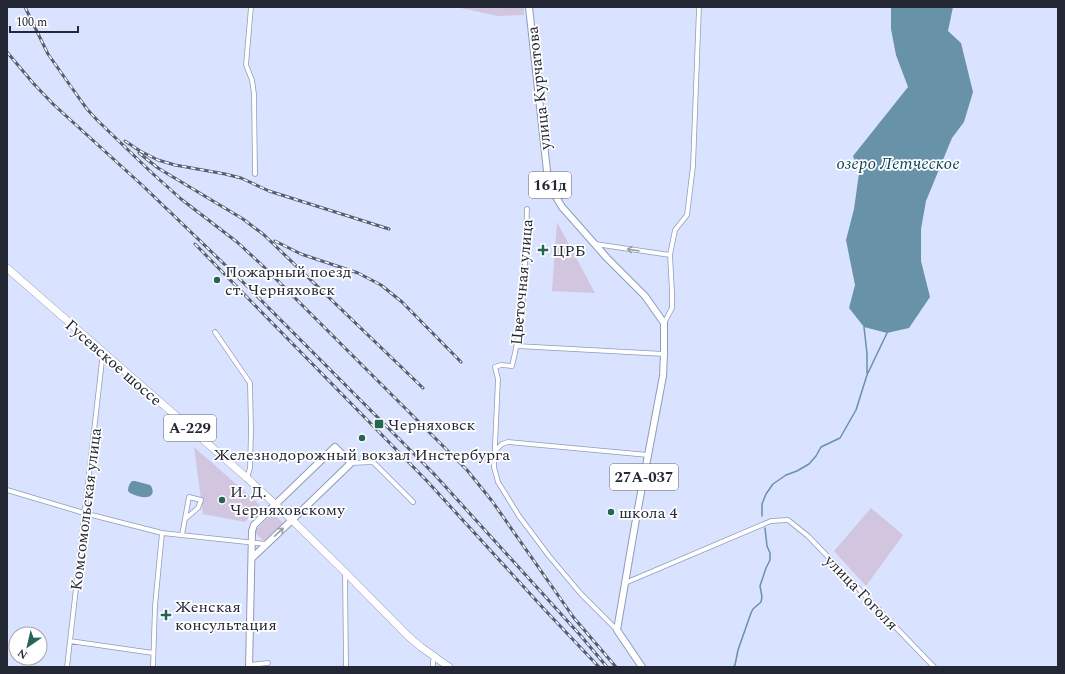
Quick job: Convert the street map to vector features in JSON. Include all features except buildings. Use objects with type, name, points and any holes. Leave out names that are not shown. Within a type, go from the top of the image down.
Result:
[{"type":"highway","name":"Гусевское шоссе","points":[[7,268],[276,504],[408,636],[449,667]]},
{"type":"main road","name":"улица Курчатова","points":[[529,7],[547,171],[552,190],[562,207],[607,258],[645,296],[664,323]]},
{"type":"main road","name":"27А-037","points":[[618,630],[625,583],[663,376],[664,323]]},
{"type":"main road","points":[[249,666],[252,531],[254,525],[335,447],[351,463],[252,558]]},
{"type":"main road","points":[[618,630],[642,667]]},
{"type":"street","points":[[251,7],[246,65],[252,80],[254,94],[256,174]]},
{"type":"street","points":[[664,323],[672,308],[670,255],[675,230],[688,215],[693,166],[699,7]]},
{"type":"street","name":"Цветочная улица","points":[[527,209],[523,298],[517,346],[512,366],[501,365],[495,367],[498,379],[496,450],[494,467],[498,482],[549,556],[581,594],[618,630]]},
{"type":"street","points":[[595,244],[670,255]]},
{"type":"street","points":[[215,332],[250,384],[250,468],[247,478]]},
{"type":"street","points":[[517,346],[664,354]]},
{"type":"street","name":"Комсомольская улица","points":[[67,667],[103,352]]},
{"type":"street","points":[[496,450],[502,444],[508,442],[648,455]]},
{"type":"street","points":[[351,463],[373,462],[413,502]]},
{"type":"street","points":[[7,490],[84,513],[162,533],[266,544]]},
{"type":"street","points":[[182,535],[189,497],[201,500],[198,508],[185,519]]},
{"type":"street","name":"улица Гоголя","points":[[625,583],[772,521],[788,520],[808,536],[934,667]]},
{"type":"street","points":[[153,667],[155,606],[162,533]]},
{"type":"street","points":[[345,572],[346,667]]},
{"type":"street","points":[[70,641],[153,653]]},
{"type":"street","points":[[433,667],[435,657]]},
{"type":"street","points":[[249,666],[268,663]]},
{"type":"shaded area","points":[[456,7],[524,7],[524,15],[498,16]]},
{"type":"shaded area","points":[[557,222],[595,293],[552,291]]},
{"type":"shaded area","points":[[194,447],[260,505],[245,522],[203,514]]},
{"type":"shaded area","points":[[871,508],[903,535],[866,586],[834,551]]},
{"type":"shaded area","points":[[273,513],[283,523],[264,541],[254,532]]},
{"type":"water","name":"озеро Летческое","points":[[891,7],[953,7],[948,31],[961,43],[973,92],[964,122],[952,138],[926,201],[921,229],[921,261],[930,297],[909,328],[887,333],[864,327],[849,308],[855,285],[846,240],[854,209],[859,173],[853,156],[908,87],[896,55],[891,29]]},
{"type":"water","points":[[132,481],[150,485],[153,491],[151,496],[144,497],[130,493],[128,488]]},
{"type":"waterway","points":[[864,327],[867,354],[867,373]]},
{"type":"waterway","points":[[762,516],[762,504],[766,494],[773,484],[786,475],[809,464],[821,447],[840,438],[856,410],[867,375],[887,333]]},
{"type":"waterway","points":[[733,667],[735,665],[738,650],[751,613],[753,609],[761,602],[762,597],[760,586],[770,560],[765,528]]},
{"type":"railway","points":[[25,7],[48,54],[87,109],[152,173],[181,199],[237,242],[263,266],[467,470],[492,501],[574,618],[616,667]]},
{"type":"railway","points":[[7,52],[53,104],[143,186],[247,286],[434,474],[581,636],[607,667]]},
{"type":"railway","points":[[125,141],[158,160],[175,165],[241,178],[269,191],[389,229]]},
{"type":"railway","points":[[139,153],[158,168],[243,219],[263,234],[423,388]]},
{"type":"railway","points":[[275,241],[301,254],[358,273],[381,285],[402,302],[461,362]]},
{"type":"railway","points":[[195,244],[427,481],[599,667]]},
{"type":"place","name":"ЦРБ","points":[[543,250]]},
{"type":"place","name":"Пожарный поезд ст. Черняховск","points":[[217,280]]},
{"type":"place","name":"Черняховск","points":[[379,424]]},
{"type":"place","name":"Железнодорожный вокзал Инстербурга","points":[[362,438]]},
{"type":"place","name":"И. Д. Черняховскому","points":[[222,500]]},
{"type":"place","name":"школа 4","points":[[611,512]]},
{"type":"place","name":"Женская консультация","points":[[166,615]]}]
